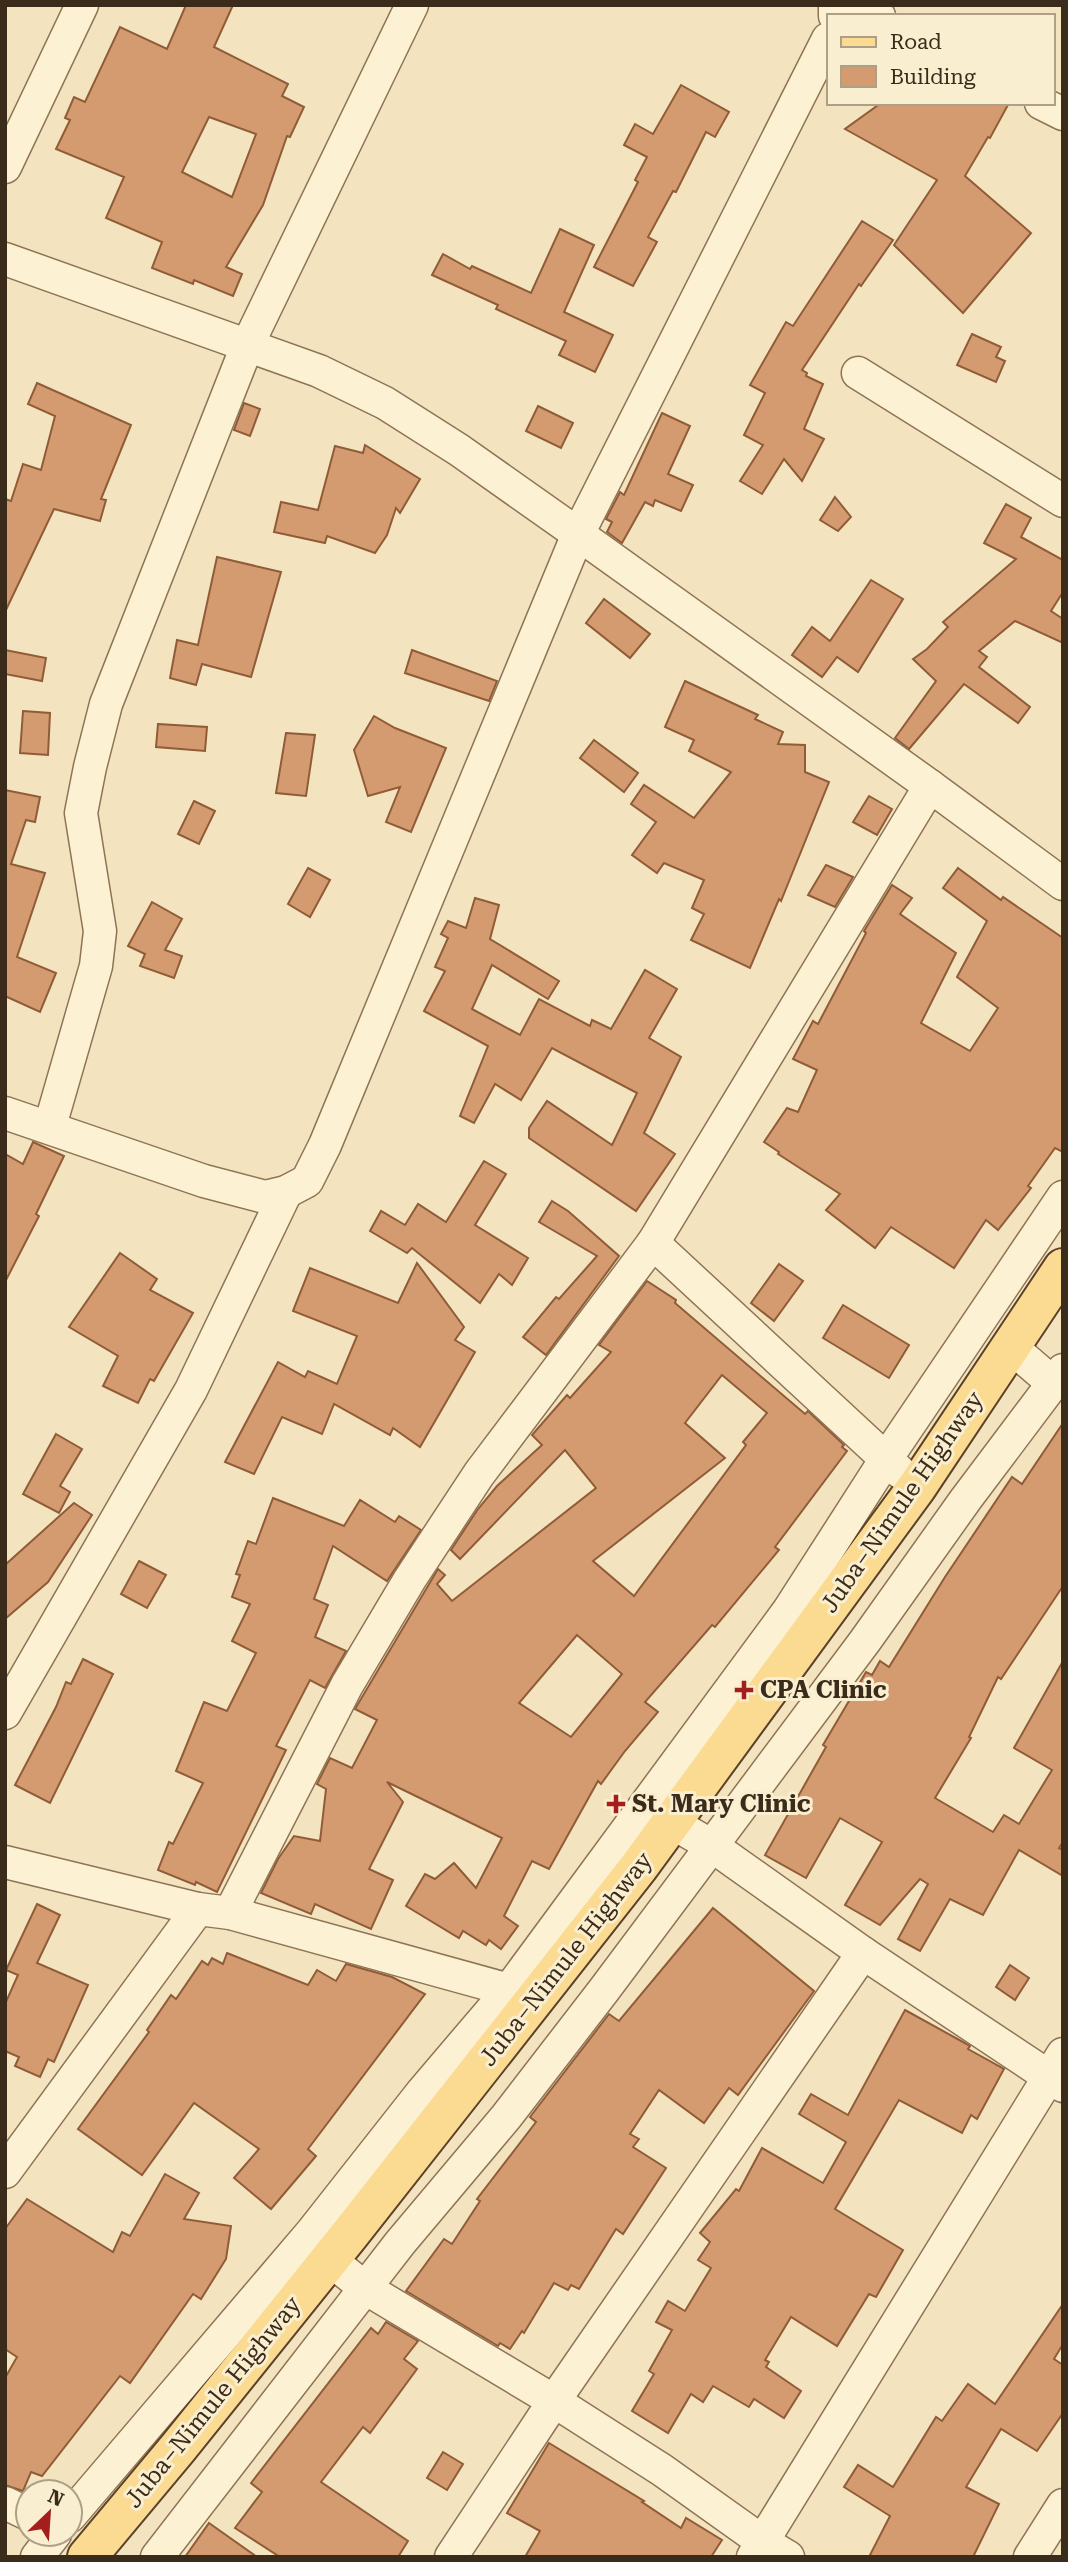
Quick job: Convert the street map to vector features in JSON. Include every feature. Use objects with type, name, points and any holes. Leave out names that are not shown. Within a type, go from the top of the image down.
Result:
[{"type":"main road","name":"Juba–Nimule Highway","points":[[79,2549],[178,2448],[329,2259],[525,1991],[671,1822],[917,1487],[1063,1268]]},
{"type":"street","points":[[5,167],[82,5]]},
{"type":"street","points":[[50,1126],[96,966],[100,931],[82,813],[90,767],[106,705],[247,346],[412,5]]},
{"type":"street","points":[[860,5],[876,14]]},
{"type":"street","points":[[5,1113],[50,1126],[204,1181],[265,1197],[286,1192],[307,1181],[325,1145],[578,534],[827,41]]},
{"type":"street","points":[[1045,105],[1063,114]]},
{"type":"street","points":[[5,259],[319,371],[385,403],[459,450],[578,534],[1063,884]]},
{"type":"street","points":[[858,373],[1063,500]]},
{"type":"street","points":[[230,1913],[347,1685],[410,1579],[479,1474],[653,1243],[930,786]]},
{"type":"street","points":[[5,1713],[191,1390],[286,1192]]},
{"type":"street","points":[[84,2500],[312,2232],[422,2091],[525,1991],[789,1610],[886,1459],[1063,1197]]},
{"type":"street","points":[[653,1243],[917,1487]]},
{"type":"street","points":[[158,2557],[365,2288],[506,2118],[865,1641],[966,1499],[1058,1377],[1011,1347]]},
{"type":"street","points":[[329,2259],[365,2288],[554,2401],[662,2470],[768,2552],[1058,2072],[863,1953],[712,1846],[671,1822]]},
{"type":"street","points":[[5,1862],[198,1909],[230,1913],[525,1991]]},
{"type":"street","points":[[5,2172],[198,1909]]},
{"type":"street","points":[[451,2557],[554,2401],[863,1953]]},
{"type":"street","points":[[1030,2557],[1063,2505]]},
{"type":"building","points":[[186,5],[233,5],[214,47],[288,84],[282,96],[304,107],[290,137],[287,136],[263,205],[226,267],[242,274],[233,296],[194,280],[193,284],[152,268],[162,242],[106,218],[124,177],[56,149],[70,120],[65,118],[74,97],[85,102],[120,27],[167,49]],"holes":[[[209,117],[256,134],[232,197],[182,172]]]},
{"type":"building","points":[[681,85],[729,112],[715,137],[706,132],[676,192],[673,191],[648,237],[657,242],[633,286],[594,267],[638,182],[635,180],[647,157],[624,145],[635,124],[653,134]]},
{"type":"building","points":[[878,105],[1008,105],[965,176],[1031,233],[963,313],[894,245],[937,180],[845,129]]},
{"type":"building","points":[[862,221],[893,240],[861,286],[859,284],[802,370],[807,373],[806,376],[823,384],[804,429],[824,439],[802,481],[784,459],[762,494],[740,481],[763,445],[744,435],[765,393],[750,385],[786,322],[793,326]]},
{"type":"building","points":[[560,229],[594,245],[564,312],[613,335],[595,372],[559,355],[566,341],[496,309],[498,305],[432,275],[443,254],[470,269],[472,266],[531,293]]},
{"type":"building","points":[[972,334],[1001,347],[996,357],[1005,361],[996,382],[957,365]]},
{"type":"building","points":[[37,383],[131,425],[101,499],[106,500],[100,521],[54,509],[5,612],[5,499],[11,501],[23,464],[41,470],[55,416],[28,404]]},
{"type":"building","points":[[244,403],[260,409],[250,436],[234,430]]},
{"type":"building","points":[[538,406],[573,423],[561,448],[526,431]]},
{"type":"building","points":[[662,413],[690,426],[668,474],[693,485],[681,511],[655,500],[653,506],[645,502],[622,543],[607,532],[612,522],[606,519],[620,492],[624,495]]},
{"type":"building","points":[[365,445],[420,479],[400,513],[396,508],[387,535],[375,553],[327,536],[325,543],[274,532],[281,502],[318,510],[335,446],[363,453]]},
{"type":"building","points":[[835,497],[851,517],[838,531],[820,520]]},
{"type":"building","points":[[1006,504],[1031,518],[1021,537],[1063,560],[1063,592],[1051,611],[1063,619],[1063,643],[1015,621],[979,651],[987,657],[979,667],[1030,707],[1018,723],[964,684],[909,749],[895,738],[936,681],[913,659],[948,627],[943,622],[1016,559],[984,543]]},
{"type":"building","points":[[217,557],[281,572],[251,677],[202,664],[196,685],[170,678],[177,640],[198,645]]},
{"type":"building","points":[[871,580],[903,599],[858,672],[837,657],[822,677],[792,655],[812,627],[830,641]]},
{"type":"building","points":[[604,599],[650,634],[630,658],[586,623]]},
{"type":"building","points":[[5,650],[46,658],[42,681],[5,674]]},
{"type":"building","points":[[412,650],[497,681],[489,701],[405,673]]},
{"type":"building","points":[[685,681],[758,715],[755,719],[783,732],[778,744],[805,745],[805,772],[829,782],[781,901],[779,899],[750,968],[691,940],[704,914],[692,908],[704,880],[664,863],[657,873],[632,855],[656,822],[631,804],[644,785],[694,818],[731,772],[689,751],[694,740],[665,727]]},
{"type":"building","points":[[23,711],[50,713],[48,755],[20,753]]},
{"type":"building","points":[[374,716],[395,728],[446,748],[411,832],[386,822],[400,787],[368,796],[354,750]]},
{"type":"building","points":[[158,724],[207,727],[205,751],[156,747]]},
{"type":"building","points":[[286,733],[315,735],[306,796],[276,793]]},
{"type":"building","points":[[594,740],[638,773],[624,792],[580,758]]},
{"type":"building","points":[[5,790],[40,797],[35,822],[26,820],[11,864],[45,873],[17,957],[56,973],[40,1012],[5,996]]},
{"type":"building","points":[[869,796],[892,809],[877,835],[853,822]]},
{"type":"building","points":[[194,801],[215,811],[199,844],[178,834]]},
{"type":"building","points":[[826,865],[853,877],[835,907],[808,895]]},
{"type":"building","points":[[308,868],[330,880],[310,917],[288,904]]},
{"type":"building","points":[[958,868],[1001,900],[1003,897],[1063,938],[1063,1152],[1055,1148],[1028,1186],[1031,1188],[998,1230],[986,1220],[954,1268],[891,1227],[875,1248],[826,1210],[840,1194],[764,1142],[787,1108],[798,1112],[817,1070],[793,1059],[813,1021],[818,1024],[866,933],[864,931],[892,885],[912,898],[900,914],[956,953],[921,1023],[970,1051],[998,1008],[957,977],[987,921],[943,888]]},
{"type":"building","points":[[475,898],[499,905],[490,939],[559,981],[548,999],[492,965],[472,1009],[520,1035],[539,999],[590,1026],[592,1020],[611,1029],[645,970],[677,989],[649,1038],[681,1057],[644,1133],[675,1154],[636,1211],[529,1138],[529,1128],[547,1101],[612,1145],[637,1093],[552,1048],[521,1100],[495,1084],[474,1123],[460,1116],[488,1046],[424,1011],[445,971],[435,967],[448,938],[441,934],[448,921],[466,928]]},
{"type":"building","points":[[152,902],[182,919],[165,950],[182,956],[174,978],[140,966],[145,954],[128,946]]},
{"type":"building","points":[[33,1142],[64,1156],[36,1214],[39,1216],[5,1282],[5,1154],[23,1164]]},
{"type":"building","points":[[484,1161],[506,1174],[475,1225],[528,1258],[512,1285],[499,1274],[480,1303],[412,1248],[407,1253],[370,1231],[381,1211],[405,1225],[418,1204],[446,1222]]},
{"type":"building","points":[[552,1201],[568,1211],[619,1256],[546,1355],[523,1337],[556,1297],[559,1299],[597,1256],[539,1222]]},
{"type":"building","points":[[120,1253],[157,1279],[150,1290],[193,1313],[154,1381],[150,1379],[138,1403],[103,1386],[118,1356],[69,1327]]},
{"type":"building","points":[[417,1263],[464,1327],[455,1340],[475,1352],[420,1447],[393,1428],[390,1435],[334,1404],[322,1434],[282,1417],[254,1474],[225,1462],[278,1362],[305,1377],[308,1371],[337,1384],[357,1336],[293,1311],[310,1268],[398,1303]]},
{"type":"building","points":[[779,1264],[803,1281],[774,1321],[751,1303]]},
{"type":"building","points":[[647,1281],[676,1300],[675,1303],[805,1414],[808,1411],[847,1451],[775,1547],[779,1550],[715,1627],[712,1625],[645,1702],[658,1712],[601,1784],[598,1781],[549,1869],[532,1861],[504,1916],[518,1926],[501,1949],[489,1940],[486,1945],[463,1931],[459,1938],[406,1906],[425,1874],[435,1879],[454,1863],[476,1888],[502,1838],[387,1782],[403,1802],[369,1869],[393,1880],[371,1929],[315,1904],[311,1914],[261,1893],[278,1859],[294,1836],[320,1841],[326,1789],[317,1784],[330,1758],[352,1768],[377,1720],[355,1709],[438,1569],[445,1575],[437,1584],[452,1601],[596,1488],[565,1450],[460,1559],[451,1550],[497,1486],[542,1445],[532,1435],[567,1395],[570,1398],[611,1352],[599,1345]],"holes":[[[722,1375],[767,1413],[743,1442],[746,1445],[634,1596],[593,1561],[725,1458],[685,1423]],[[577,1635],[622,1674],[571,1737],[519,1703]]]},
{"type":"building","points":[[843,1305],[909,1345],[889,1378],[823,1338]]},
{"type":"building","points":[[1063,1423],[1063,1586],[1001,1679],[998,1677],[969,1737],[971,1738],[935,1798],[993,1832],[1004,1815],[1019,1824],[1052,1770],[1014,1748],[1063,1661],[1063,1842],[1059,1848],[1063,1850],[1063,1876],[1019,1850],[983,1915],[950,1899],[920,1951],[898,1939],[928,1884],[920,1879],[880,1925],[845,1905],[882,1842],[840,1818],[806,1878],[765,1855],[826,1747],[823,1745],[866,1672],[872,1675],[880,1661],[889,1667],[1012,1477],[1022,1484]]},
{"type":"building","points":[[56,1434],[82,1449],[60,1486],[70,1492],[59,1513],[23,1494]]},
{"type":"building","points":[[273,1498],[344,1526],[360,1500],[395,1522],[399,1516],[421,1530],[387,1581],[333,1546],[314,1599],[328,1605],[315,1637],[346,1651],[325,1688],[310,1680],[276,1746],[286,1750],[217,1892],[158,1870],[169,1842],[173,1844],[203,1783],[176,1771],[204,1702],[227,1711],[256,1653],[232,1641],[250,1604],[232,1597],[240,1575],[236,1574],[248,1541],[256,1544]]},
{"type":"building","points":[[74,1503],[92,1515],[48,1582],[5,1619],[5,1565]]},
{"type":"building","points":[[139,1561],[166,1575],[147,1608],[121,1594]]},
{"type":"building","points":[[83,1659],[113,1674],[50,1803],[15,1785],[56,1707],[66,1682],[71,1684]]},
{"type":"building","points":[[37,1904],[60,1915],[37,1963],[88,1985],[54,2062],[48,2059],[40,2077],[15,2066],[19,2057],[5,2051],[5,2004],[18,1975],[6,1970]]},
{"type":"building","points":[[713,1908],[814,1991],[738,2095],[729,2088],[704,2123],[659,2090],[630,2134],[639,2139],[633,2147],[666,2168],[623,2234],[616,2229],[579,2289],[571,2285],[568,2290],[554,2283],[524,2333],[522,2331],[510,2349],[500,2343],[498,2346],[406,2291],[444,2239],[452,2244],[480,2201],[477,2199],[536,2122],[530,2117],[609,2014],[619,2021]]},
{"type":"building","points":[[227,1953],[308,1985],[317,1970],[336,1981],[346,1964],[392,1977],[425,1994],[308,2149],[316,2156],[271,2209],[234,2178],[259,2149],[194,2103],[142,2175],[78,2129],[149,2032],[147,2030],[171,1995],[176,1999],[202,1961],[208,1965],[212,1958],[223,1964]]},
{"type":"building","points":[[1010,1965],[1029,1978],[1015,2000],[996,1987]]},
{"type":"building","points":[[905,2010],[970,2046],[968,2049],[1004,2069],[977,2119],[971,2115],[962,2133],[899,2100],[835,2209],[903,2250],[876,2297],[869,2294],[837,2346],[791,2317],[765,2360],[769,2362],[766,2367],[801,2391],[784,2418],[754,2399],[749,2407],[713,2386],[703,2402],[691,2394],[668,2433],[632,2411],[654,2374],[649,2371],[672,2330],[656,2322],[668,2301],[685,2311],[711,2268],[698,2260],[710,2242],[700,2233],[736,2189],[739,2191],[762,2148],[823,2183],[846,2142],[799,2114],[811,2094],[848,2115]]},
{"type":"building","points":[[165,2174],[199,2193],[184,2219],[231,2226],[226,2259],[201,2299],[193,2294],[130,2383],[120,2376],[42,2476],[31,2472],[28,2478],[14,2478],[14,2488],[5,2485],[5,2378],[17,2357],[5,2349],[5,2229],[27,2199],[113,2252],[122,2232],[130,2236]]},
{"type":"building","points":[[1063,2304],[1063,2344],[1054,2359],[1063,2365],[1063,2413],[1037,2451],[1001,2429],[966,2487],[999,2504],[973,2557],[869,2557],[890,2516],[844,2487],[858,2465],[893,2487],[936,2417],[942,2421],[968,2384],[995,2404]]},
{"type":"building","points":[[386,2322],[418,2341],[404,2359],[417,2369],[370,2433],[363,2427],[321,2482],[408,2541],[398,2557],[280,2557],[235,2528],[262,2492],[251,2483],[371,2328],[378,2334]]},
{"type":"building","points":[[549,2443],[644,2501],[642,2502],[681,2528],[686,2518],[722,2540],[711,2557],[525,2557],[540,2531],[507,2513]]},
{"type":"building","points":[[443,2452],[463,2464],[447,2490],[427,2478]]},
{"type":"building","points":[[209,2523],[257,2557],[185,2557]]},
{"type":"place","name":"CPA Clinic","points":[[744,1690]]},
{"type":"place","name":"St. Mary Clinic","points":[[616,1804]]}]
